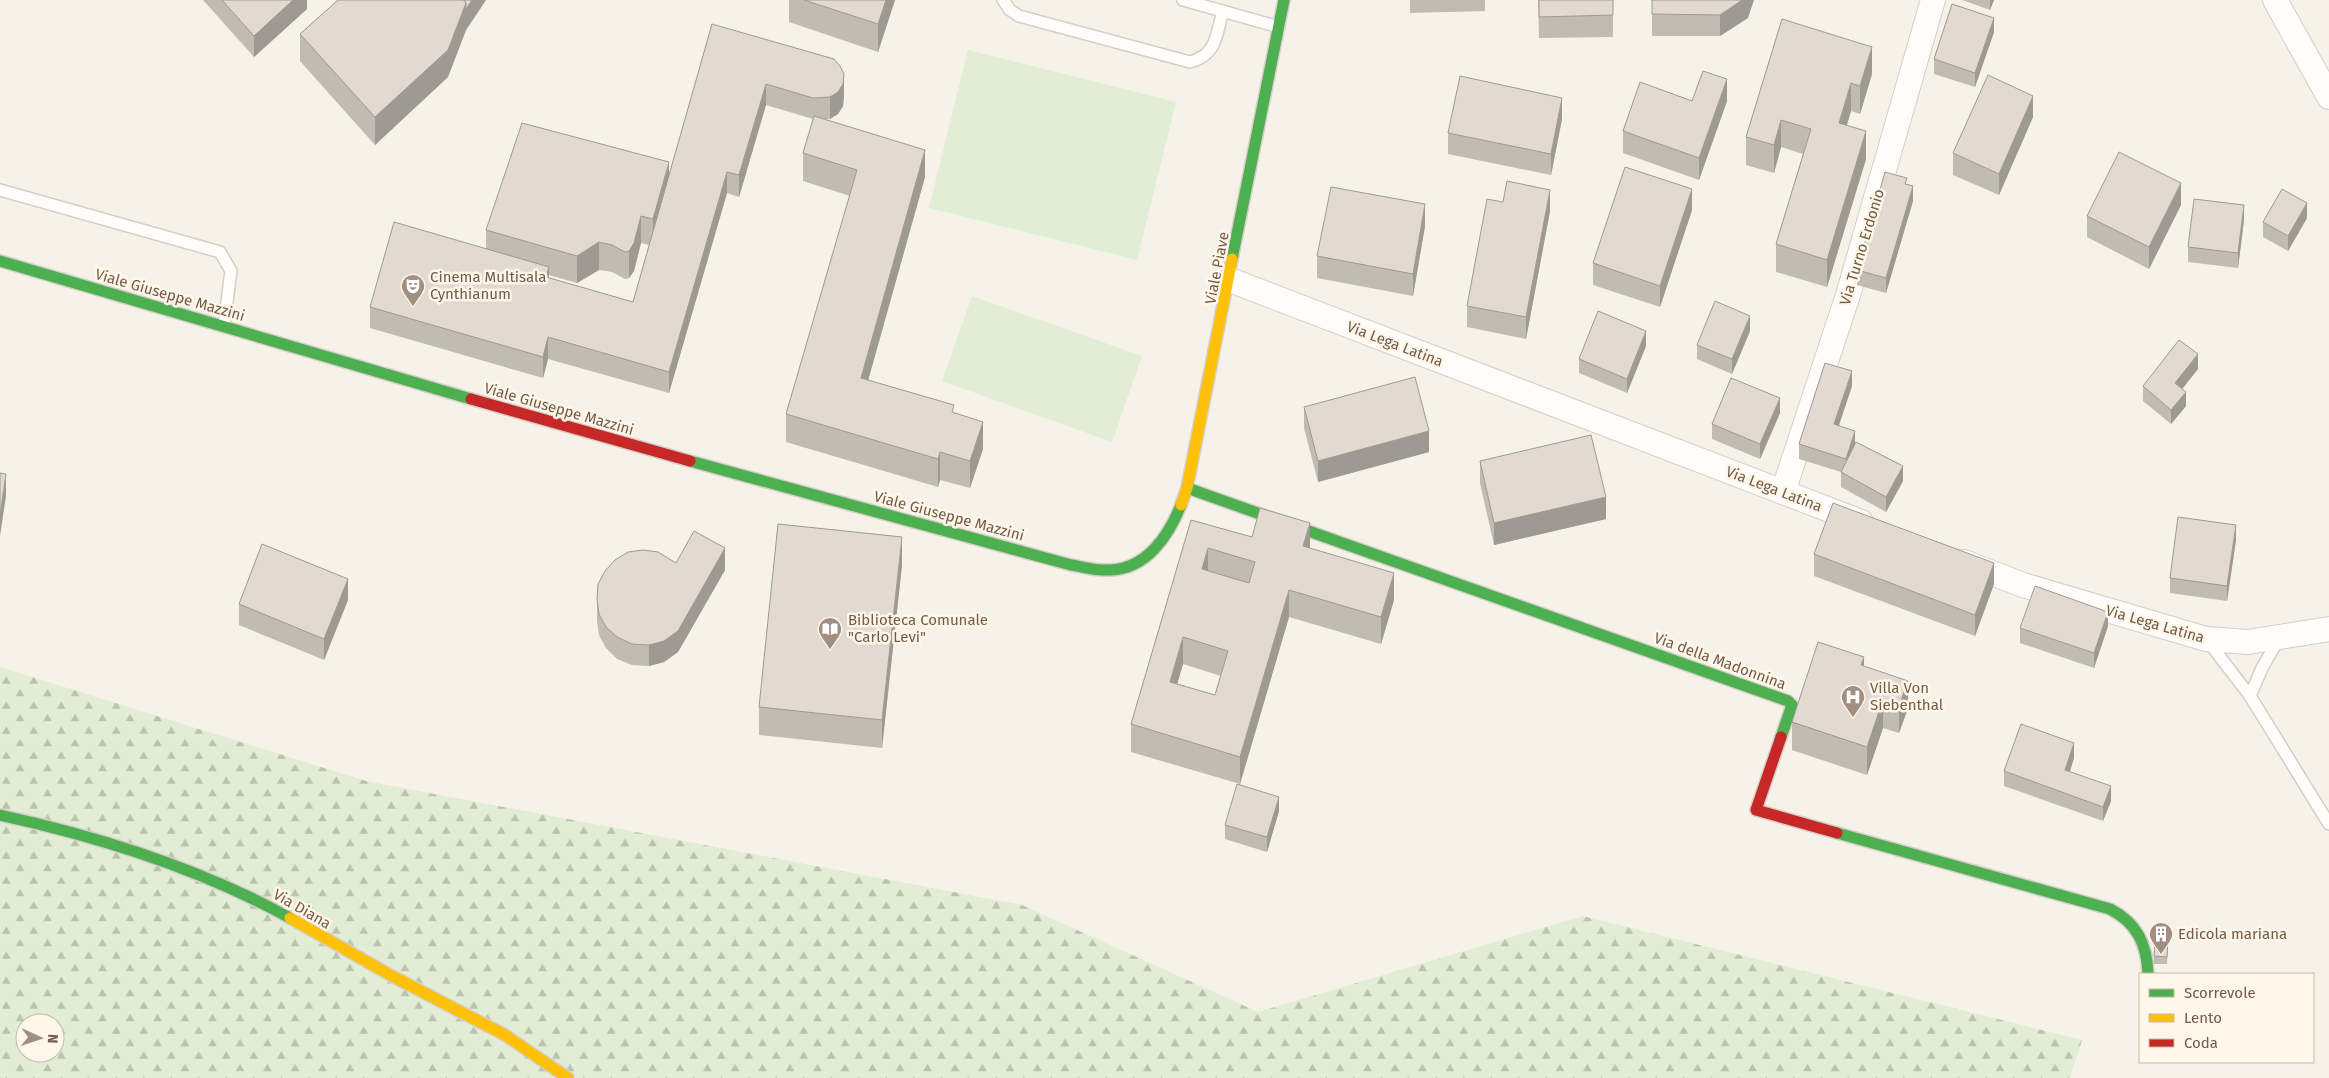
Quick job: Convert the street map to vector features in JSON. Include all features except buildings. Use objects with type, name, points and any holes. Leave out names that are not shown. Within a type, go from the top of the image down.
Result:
[{"type":"street","name":"Viale Piave","points":[[1113,570],[1128,566],[1142,559],[1165,538],[1174,524],[1187,488],[1230,280],[1284,0]]},
{"type":"street","name":"Via Turno Erdonio","points":[[1783,492],[1848,294],[1933,0]]},
{"type":"street","points":[[2275,0],[2329,97]]},
{"type":"street","name":"Viale Giuseppe Mazzini","points":[[0,261],[224,325],[578,431],[1071,565],[1113,570]]},
{"type":"street","name":"Via Lega Latina","points":[[1230,280],[1885,531]]},
{"type":"street","name":"Via della Madonnina","points":[[1187,488],[1788,701],[1792,705],[1756,810],[2110,908],[2127,918],[2139,932],[2146,948],[2148,973]]},
{"type":"street","name":"Via Lega Latina","points":[[1940,552],[2023,585],[2206,639],[2241,643],[2329,629]]},
{"type":"street","name":"Via Diana","points":[[0,814],[63,828],[134,848],[179,865],[252,898],[342,949],[502,1032],[568,1078]]},
{"type":"lane","points":[[1003,0],[1003,4],[1019,16],[1190,62],[1206,56],[1212,49],[1223,11]]},
{"type":"lane","points":[[1183,0],[1279,27]]},
{"type":"lane","points":[[0,190],[220,252],[231,271],[224,325]]},
{"type":"lane","points":[[2250,696],[2262,668],[2280,637]]},
{"type":"lane","points":[[2206,639],[2250,696],[2329,824]]},
{"type":"green space","points":[[968,50],[1176,102],[1137,260],[929,208]]},
{"type":"green space","points":[[972,296],[1142,356],[1112,442],[942,381]]},
{"type":"green space","points":[[0,667],[366,781],[1022,905],[1258,1012],[1583,916],[2082,1040],[2070,1078],[0,1078]]},
{"type":"traffic: fast","points":[[1232,259],[1284,0]]},
{"type":"traffic: fast","points":[[0,261],[471,399]]},
{"type":"traffic: fast","points":[[690,461],[1071,565],[1100,570],[1123,568],[1135,564],[1146,557],[1170,528],[1181,505]]},
{"type":"traffic: fast","points":[[1187,488],[1788,701],[1792,705],[1781,737]]},
{"type":"traffic: fast","points":[[0,815],[75,833],[149,856],[221,884],[290,918]]},
{"type":"traffic: fast","points":[[1837,833],[2110,909],[2127,921],[2139,936],[2143,944],[2148,973]]},
{"type":"traffic: slow","points":[[1181,505],[1187,488],[1232,259]]},
{"type":"traffic: slow","points":[[290,918],[392,976],[505,1035],[568,1078]]},
{"type":"traffic: jam","points":[[471,399],[690,461]]},
{"type":"traffic: jam","points":[[1781,737],[1756,810],[1837,833]]},
{"type":"place","name":"Cinema Multisala Cynthianum","points":[[413,307]]},
{"type":"place","name":"Biblioteca Comunale \"Carlo Levi\"","points":[[830,650]]},
{"type":"place","name":"Villa Von Siebenthal","points":[[1853,718]]},
{"type":"place","name":"Edicola mariana","points":[[2161,955]]}]
